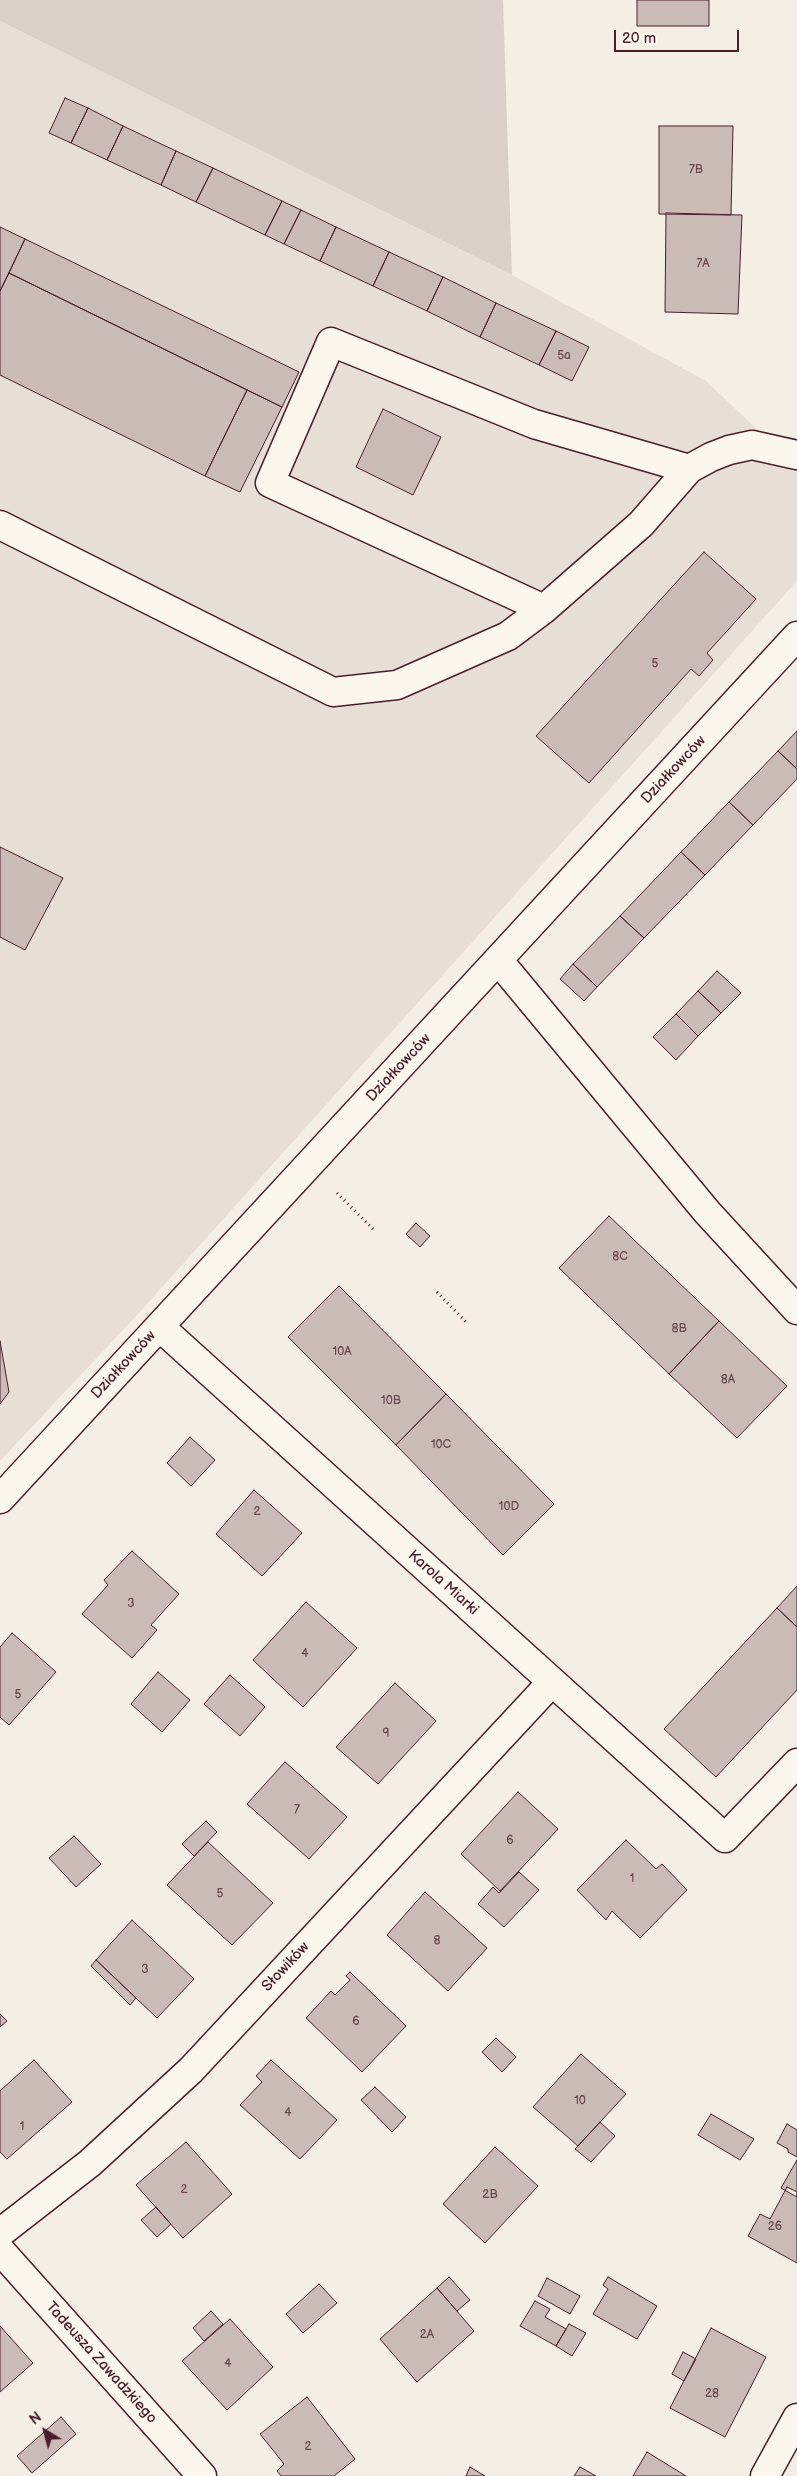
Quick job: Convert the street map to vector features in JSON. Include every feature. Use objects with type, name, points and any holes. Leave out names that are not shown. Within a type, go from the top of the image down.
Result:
[{"type":"street","points":[[544,609],[270,483],[331,342],[534,424],[690,469]]},
{"type":"street","points":[[0,525],[333,692],[397,685],[508,636],[544,609],[641,524],[690,469],[729,450],[752,445],[797,455]]},
{"type":"street","name":"Działkowców","points":[[2,1492],[160,1327],[797,636]]},
{"type":"street","points":[[498,960],[707,1212],[797,1310]]},
{"type":"street","name":"Karola Miarki","points":[[160,1327],[725,1838],[797,1763]]},
{"type":"street","name":"Słowików","points":[[0,2233],[90,2163],[191,2070],[552,1682]]},
{"type":"street","name":"Tadeusza Zawadzkiego","points":[[0,2250],[202,2476]]},
{"type":"street","points":[[765,2476],[797,2418]]},
{"type":"path","points":[[338,1194],[374,1230]]},
{"type":"path","points":[[437,1292],[466,1322]]},
{"type":"shaded area","points":[[0,0],[503,0],[512,275],[0,21]]},
{"type":"shaded area","points":[[0,21],[512,275],[706,381],[797,467],[797,581],[137,1315],[0,1461]]},
{"type":"building","points":[[637,0],[709,0],[709,26],[637,26]]},
{"type":"building","points":[[65,98],[88,108],[71,143],[49,133]]},
{"type":"building","points":[[88,108],[123,126],[107,160],[71,143]]},
{"type":"building","points":[[123,126],[176,151],[161,185],[107,160]]},
{"type":"building","points":[[659,126],[733,126],[731,215],[659,214]]},
{"type":"building","points":[[176,151],[213,168],[196,202],[161,185]]},
{"type":"building","points":[[213,168],[282,201],[265,235],[196,202]]},
{"type":"building","points":[[282,201],[301,210],[284,244],[265,235]]},
{"type":"building","points":[[301,210],[336,227],[320,261],[284,244]]},
{"type":"building","points":[[666,213],[742,215],[738,314],[665,312]]},
{"type":"building","points":[[0,227],[25,239],[0,291]]},
{"type":"building","points":[[336,227],[389,252],[373,286],[320,261]]},
{"type":"building","points":[[25,239],[299,372],[282,407],[9,273]]},
{"type":"building","points":[[389,252],[443,277],[427,311],[373,286]]},
{"type":"building","points":[[9,273],[247,390],[205,476],[0,375],[0,291]]},
{"type":"building","points":[[443,277],[496,303],[480,337],[427,311]]},
{"type":"building","points":[[496,303],[556,331],[539,365],[480,337]]},
{"type":"building","points":[[556,331],[589,347],[572,381],[539,365]]},
{"type":"building","points":[[247,390],[282,407],[240,492],[205,476]]},
{"type":"building","points":[[383,409],[441,437],[413,495],[356,467]]},
{"type":"building","points":[[704,552],[756,599],[707,653],[713,660],[699,676],[691,669],[589,783],[536,736]]},
{"type":"building","points":[[797,731],[797,769],[778,751]]},
{"type":"building","points":[[778,751],[797,769],[797,779],[753,825],[729,802]]},
{"type":"building","points":[[729,802],[753,825],[705,875],[681,852]]},
{"type":"building","points":[[0,847],[63,878],[25,950],[0,937]]},
{"type":"building","points":[[681,852],[705,875],[644,938],[620,916]]},
{"type":"building","points":[[620,916],[644,938],[597,987],[573,964]]},
{"type":"building","points":[[573,964],[597,987],[584,1001],[560,979]]},
{"type":"building","points":[[717,971],[741,993],[721,1013],[698,991]]},
{"type":"building","points":[[698,991],[721,1013],[698,1036],[676,1014]]},
{"type":"building","points":[[676,1014],[698,1036],[676,1060],[653,1037]]},
{"type":"building","points":[[609,1216],[719,1321],[669,1374],[559,1268]]},
{"type":"building","points":[[416,1223],[430,1236],[420,1247],[406,1234]]},
{"type":"building","points":[[339,1286],[446,1394],[396,1445],[288,1337]]},
{"type":"building","points":[[719,1321],[787,1386],[737,1438],[669,1374]]},
{"type":"building","points":[[0,1341],[9,1392],[0,1404]]},
{"type":"building","points":[[446,1394],[554,1504],[503,1555],[396,1445]]},
{"type":"building","points":[[190,1437],[215,1460],[191,1486],[167,1463]]},
{"type":"building","points":[[254,1490],[302,1533],[262,1576],[216,1534]]},
{"type":"building","points":[[132,1551],[179,1594],[151,1625],[157,1630],[132,1658],[82,1614],[108,1585],[104,1580]]},
{"type":"building","points":[[797,1586],[797,1627],[777,1608]]},
{"type":"building","points":[[306,1602],[357,1648],[303,1707],[253,1660]]},
{"type":"building","points":[[777,1608],[797,1627],[797,1690],[716,1777],[664,1729]]},
{"type":"building","points":[[12,1633],[56,1672],[9,1725],[0,1717],[0,1647]]},
{"type":"building","points":[[158,1672],[190,1700],[162,1732],[131,1704]]},
{"type":"building","points":[[230,1675],[265,1707],[240,1736],[204,1704]]},
{"type":"building","points":[[395,1683],[436,1721],[378,1784],[336,1747]]},
{"type":"building","points":[[285,1762],[347,1817],[309,1859],[247,1804]]},
{"type":"building","points":[[518,1792],[558,1829],[500,1891],[461,1854]]},
{"type":"building","points":[[206,1821],[217,1832],[194,1856],[182,1844]]},
{"type":"building","points":[[74,1836],[101,1864],[76,1887],[49,1858]]},
{"type":"building","points":[[626,1840],[656,1869],[662,1864],[687,1890],[640,1938],[612,1911],[606,1920],[577,1890]]},
{"type":"building","points":[[208,1842],[273,1903],[232,1945],[167,1885]]},
{"type":"building","points":[[519,1872],[539,1890],[504,1927],[478,1904],[493,1887],[499,1893]]},
{"type":"building","points":[[425,1892],[487,1948],[448,1991],[387,1935]]},
{"type":"building","points":[[132,1920],[194,1979],[157,2018],[96,1960]]},
{"type":"building","points":[[96,1960],[136,1998],[130,2005],[91,1966]]},
{"type":"building","points":[[350,1972],[406,2026],[362,2072],[306,2018],[331,1991],[335,1995],[350,1980],[346,1976]]},
{"type":"building","points":[[0,2014],[7,2021],[0,2027]]},
{"type":"building","points":[[496,2038],[516,2057],[502,2072],[482,2052]]},
{"type":"building","points":[[581,2054],[626,2094],[578,2146],[533,2107]]},
{"type":"building","points":[[34,2060],[72,2102],[7,2159],[0,2152],[0,2091]]},
{"type":"building","points":[[271,2060],[337,2120],[300,2159],[240,2105],[262,2082],[256,2076]]},
{"type":"building","points":[[375,2087],[406,2117],[392,2132],[361,2100]]},
{"type":"building","points":[[711,2114],[754,2139],[740,2160],[698,2135]]},
{"type":"building","points":[[600,2122],[615,2136],[591,2162],[575,2149]]},
{"type":"building","points":[[787,2124],[797,2130],[797,2157],[777,2143]]},
{"type":"building","points":[[186,2142],[232,2194],[183,2238],[136,2185]]},
{"type":"building","points":[[495,2147],[538,2186],[485,2243],[443,2204]]},
{"type":"building","points":[[797,2160],[797,2197],[781,2188]]},
{"type":"building","points":[[787,2187],[797,2192],[797,2263],[748,2236],[760,2214],[770,2219]]},
{"type":"building","points":[[156,2207],[171,2224],[157,2237],[141,2220]]},
{"type":"building","points":[[449,2277],[470,2300],[457,2311],[437,2288]]},
{"type":"building","points":[[608,2277],[657,2306],[637,2339],[593,2314],[608,2289],[603,2285]]},
{"type":"building","points":[[547,2278],[580,2296],[570,2314],[538,2296]]},
{"type":"building","points":[[319,2284],[337,2303],[303,2333],[286,2314]]},
{"type":"building","points":[[437,2288],[474,2331],[417,2382],[380,2339]]},
{"type":"building","points":[[535,2301],[550,2309],[545,2317],[566,2329],[556,2346],[520,2326]]},
{"type":"building","points":[[211,2311],[223,2324],[204,2341],[193,2328]]},
{"type":"building","points":[[230,2319],[273,2367],[227,2410],[182,2361]]},
{"type":"building","points":[[569,2324],[586,2333],[572,2356],[556,2346]]},
{"type":"building","points":[[0,2326],[33,2363],[0,2392]]},
{"type":"building","points":[[711,2328],[766,2357],[725,2437],[670,2408]]},
{"type":"building","points":[[683,2352],[696,2359],[684,2381],[672,2374]]},
{"type":"building","points":[[307,2397],[355,2459],[334,2476],[281,2476],[277,2471],[284,2464],[260,2434]]},
{"type":"building","points":[[61,2417],[76,2434],[32,2473],[17,2456]]},
{"type":"building","points":[[647,2452],[686,2476],[633,2476]]},
{"type":"building","points":[[470,2467],[485,2476],[466,2476]]},
{"type":"building","points":[[580,2467],[596,2476],[574,2476]]}]
